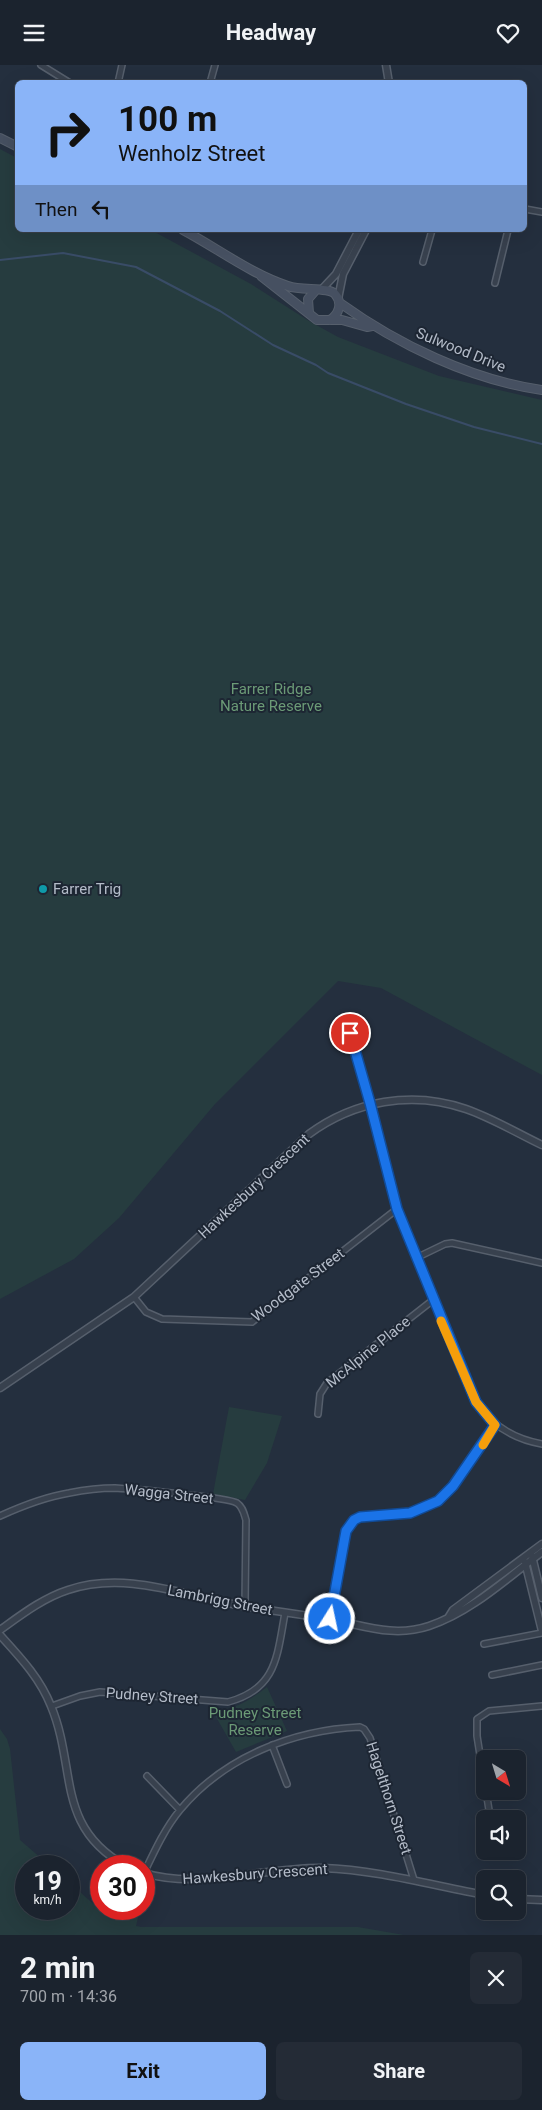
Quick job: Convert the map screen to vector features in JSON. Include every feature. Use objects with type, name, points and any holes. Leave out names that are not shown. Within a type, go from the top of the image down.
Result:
[{"type":"main road","points":[[0,138],[15,146]]},
{"type":"main road","name":"Sulwood Drive","points":[[186,232],[256,272],[289,287],[332,291],[339,301],[372,326],[474,373],[514,385],[542,389]]},
{"type":"main road","name":"Sulwood Drive","points":[[256,272],[316,320],[354,322],[367,327],[372,326]]},
{"type":"main road","points":[[310,314],[307,304],[319,290]]},
{"type":"main road","points":[[330,320],[336,315],[339,301]]},
{"type":"street","points":[[41,65],[65,80]]},
{"type":"street","points":[[119,80],[122,65]]},
{"type":"street","points":[[211,80],[215,65]]},
{"type":"street","points":[[386,65],[388,80]]},
{"type":"street","points":[[527,209],[542,212]]},
{"type":"street","points":[[319,290],[336,274],[358,232]]},
{"type":"street","points":[[339,301],[343,274],[365,232]]},
{"type":"street","points":[[423,262],[431,232]]},
{"type":"street","points":[[495,283],[508,232]]},
{"type":"street","points":[[350,1033],[397,1209],[476,1402],[495,1425],[514,1436],[542,1444]]},
{"type":"street","name":"Hawkesbury Crescent","points":[[0,1388],[134,1297],[309,1134],[335,1118],[370,1103],[411,1100],[445,1103],[484,1116],[542,1145]]},
{"type":"street","name":"Woodgate Street","points":[[134,1297],[146,1313],[162,1319],[252,1322],[397,1209]]},
{"type":"street","points":[[416,1257],[445,1244],[452,1243],[542,1263]]},
{"type":"street","name":"McAlpine Place","points":[[318,1414],[320,1394],[327,1383],[433,1300]]},
{"type":"street","points":[[330,1619],[346,1531],[354,1520],[366,1516],[410,1513],[438,1501],[453,1486],[495,1425]]},
{"type":"street","name":"Wagga Street","points":[[0,1516],[28,1504],[69,1493],[115,1488],[204,1497],[237,1503],[242,1508],[246,1520],[245,1605]]},
{"type":"street","name":"Lambrigg Street","points":[[448,1618],[453,1610],[542,1544]]},
{"type":"street","points":[[531,1552],[542,1598]]},
{"type":"street","name":"Lambrigg Street","points":[[0,1630],[48,1599],[68,1590],[93,1584],[116,1582],[139,1584],[286,1613],[330,1619],[384,1632],[428,1626],[457,1615],[542,1552]]},
{"type":"street","points":[[484,1644],[542,1632],[524,1557]]},
{"type":"street","name":"Pudney Street","points":[[52,1706],[80,1696],[100,1692],[228,1702],[243,1698],[264,1682],[272,1672],[286,1613]]},
{"type":"street","points":[[0,1635],[34,1674],[52,1706],[77,1814],[98,1845],[111,1855]]},
{"type":"street","points":[[492,1675],[542,1665]]},
{"type":"street","points":[[479,1750],[477,1719],[489,1711],[542,1706]]},
{"type":"street","name":"Hagelthorn Street","points":[[154,1855],[180,1810],[214,1780],[236,1764],[272,1745],[323,1730],[364,1729],[370,1738],[414,1879]]},
{"type":"street","points":[[272,1745],[287,1784]]},
{"type":"street","points":[[147,1776],[180,1810]]},
{"type":"street","points":[[487,1800],[489,1810]]},
{"type":"street","name":"Hawkesbury Crescent","points":[[155,1875],[179,1879],[321,1868],[414,1879],[476,1893]]},
{"type":"street","points":[[526,1899],[542,1900]]},
{"type":"green space","name":"Farrer Ridge Nature Reserve","points":[[0,149],[15,157],[15,232],[155,232],[251,284],[338,337],[439,376],[542,400],[542,1075],[381,988],[338,981],[215,1104],[119,1218],[74,1259],[0,1299]]},
{"type":"green space","points":[[229,1407],[282,1416],[267,1463],[245,1500],[213,1494]]},
{"type":"green space","name":"Pudney Street Reserve","points":[[267,1687],[287,1731],[236,1752],[212,1710],[220,1710],[241,1704]]},
{"type":"green space","points":[[0,1729],[7,1739],[10,1749],[20,1840],[37,1855],[15,1855],[15,1920],[80,1920],[80,1892],[90,1901],[90,1920],[137,1920],[136,1926],[141,1927],[358,1927],[404,1935],[0,1935]]},
{"type":"waterway","points":[[0,260],[63,253],[136,267],[220,311],[273,345],[316,365],[328,373],[406,404],[474,427],[542,444]]},
{"type":"slow traffic","points":[[441,1321],[476,1402],[495,1425],[483,1445]]},
{"type":"place","name":"Farrer Trig","points":[[43,889]]},
{"type":"route","points":[[330,1619],[346,1531],[354,1520],[366,1516],[410,1513],[438,1501],[453,1486],[482,1447],[495,1425],[476,1402],[458,1363],[397,1209],[350,1033]]}]
